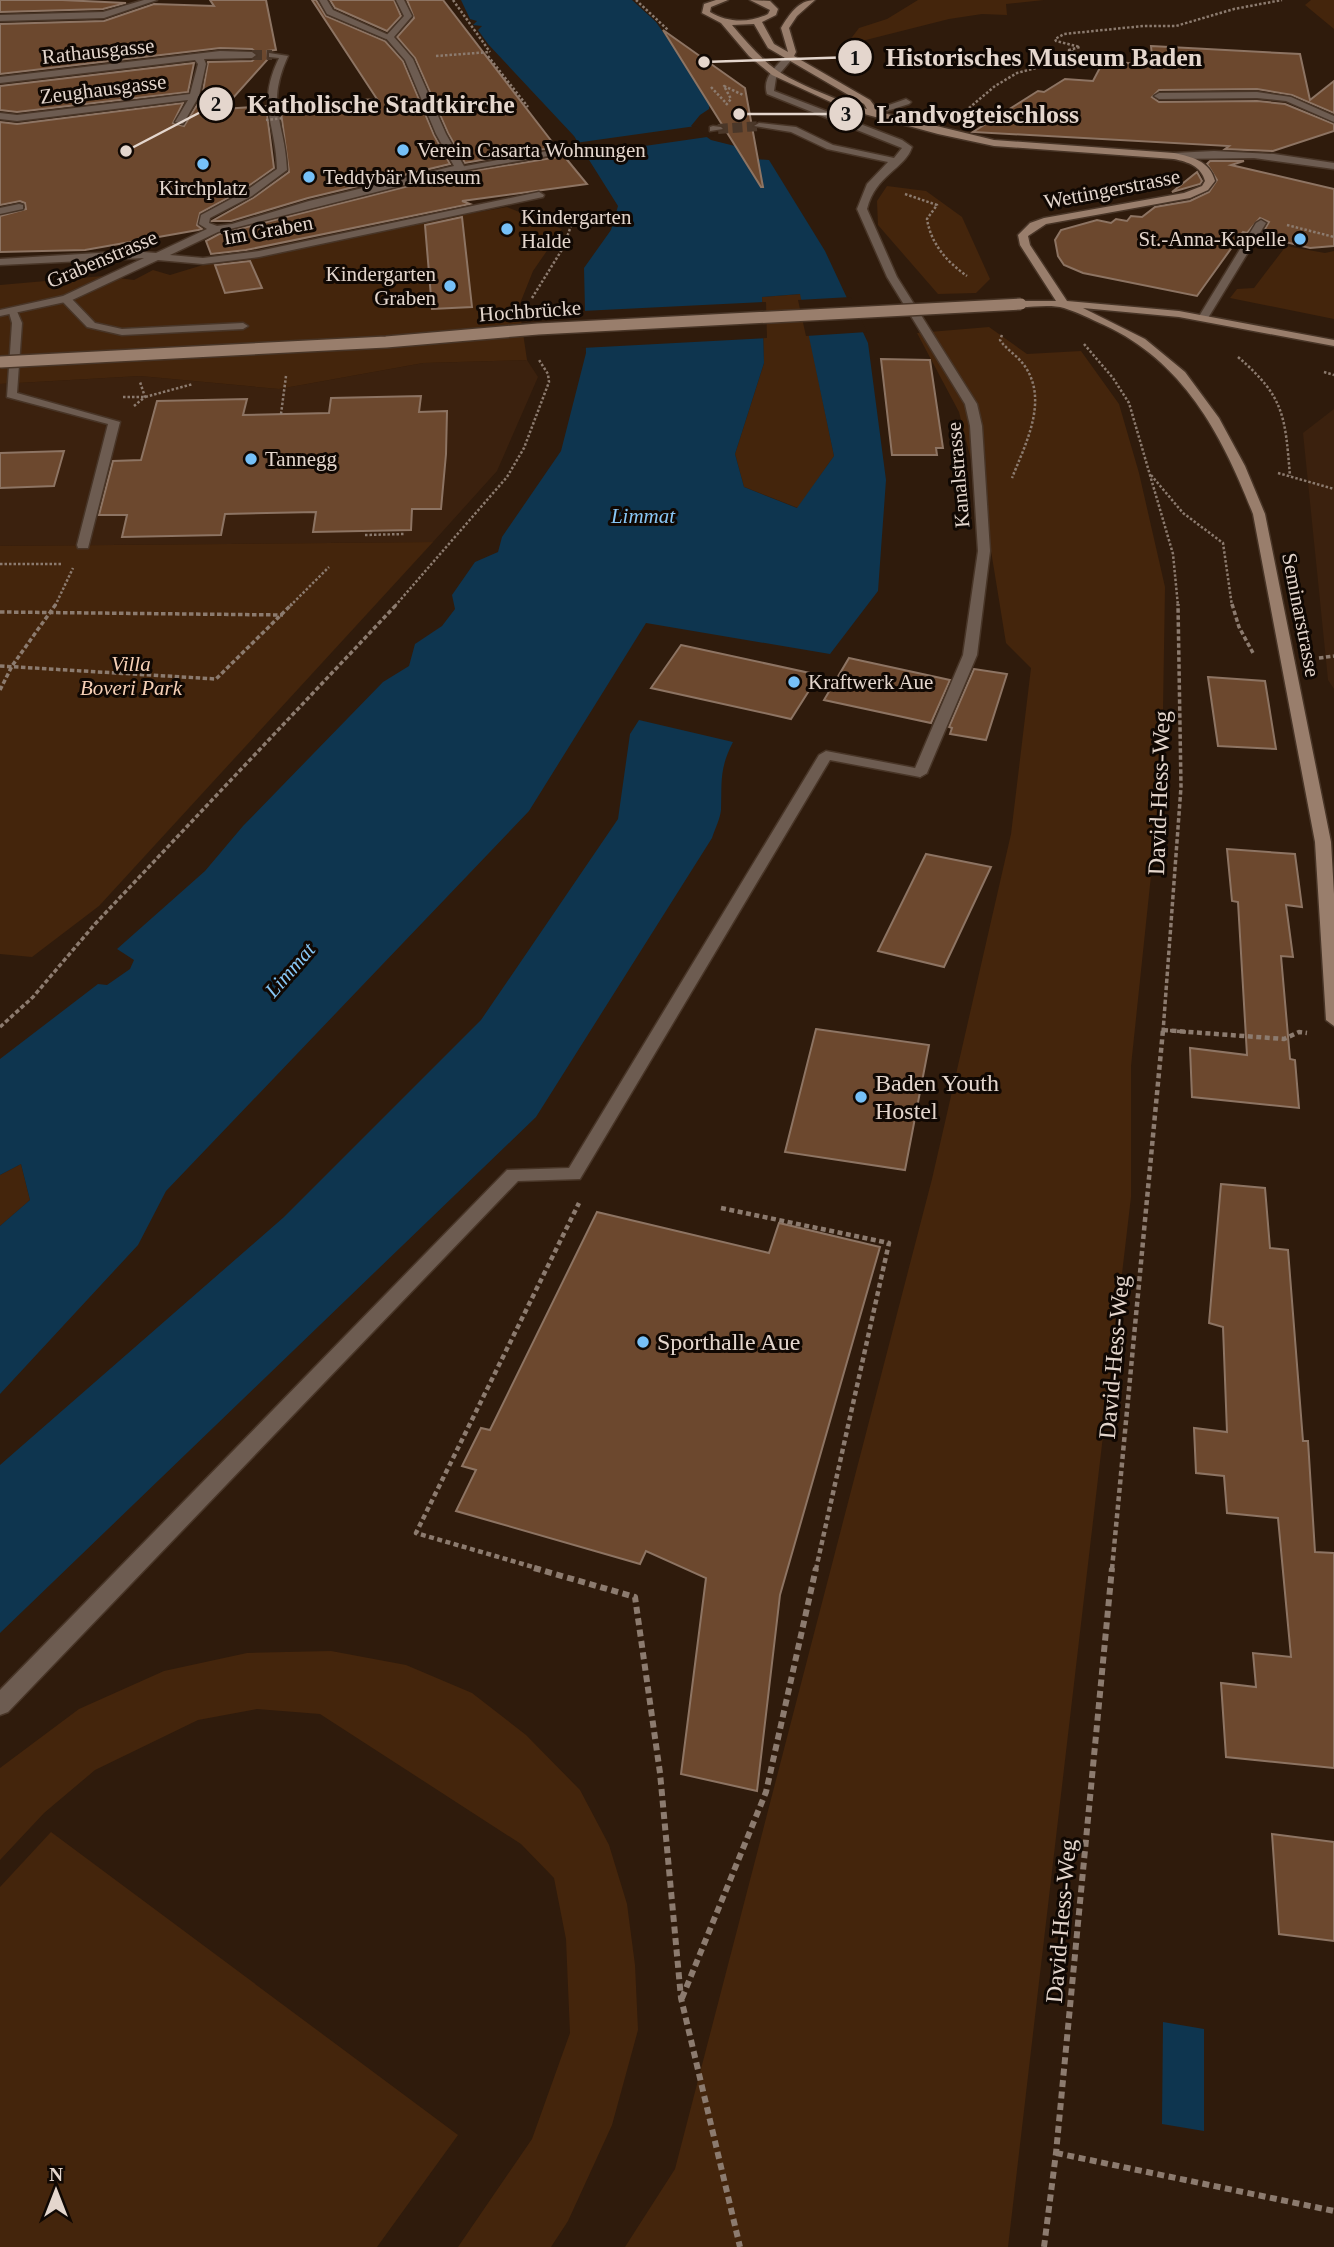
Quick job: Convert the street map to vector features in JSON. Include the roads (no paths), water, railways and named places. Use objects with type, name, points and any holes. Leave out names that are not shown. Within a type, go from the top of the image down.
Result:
[{"type":"main road","name":"Wettingerstrasse","points":[[724,0],[711,3],[705,10],[709,16],[724,21],[752,54],[775,73],[849,107],[994,143],[1174,156],[1192,160],[1208,172],[1210,181],[1205,188],[1162,201],[1044,221],[1034,225],[1023,235],[1030,255],[1064,304]]},
{"type":"main road","points":[[754,0],[771,6],[774,12]]},
{"type":"main road","points":[[789,58],[792,52],[785,28],[800,8],[811,0]]},
{"type":"main road","points":[[724,21],[757,21],[774,12],[800,8]]},
{"type":"main road","points":[[757,21],[763,36],[789,58],[867,102],[874,112]]},
{"type":"main road","points":[[1064,304],[1143,309],[1202,317],[1334,344]]},
{"type":"main road","name":"Hochbrücke","points":[[0,362],[387,342],[538,329],[1064,304]]},
{"type":"main road","name":"Seminarstrasse","points":[[1064,304],[1107,322],[1156,352],[1183,377],[1240,463],[1259,514],[1270,560],[1329,844],[1334,1020]]},
{"type":"street","points":[[104,15],[120,0]]},
{"type":"street","points":[[0,18],[104,15],[153,0]]},
{"type":"street","points":[[323,0],[330,12],[389,37],[409,59],[441,134],[460,168]]},
{"type":"street","points":[[389,37],[408,16],[400,0]]},
{"type":"street","name":"Rathausgasse","points":[[0,80],[220,54],[252,55]]},
{"type":"street","points":[[216,229],[204,224],[205,217],[248,194],[282,170],[283,149],[271,111],[269,93],[272,76],[284,56],[272,55]]},
{"type":"street","points":[[180,121],[194,96],[202,64],[199,58]]},
{"type":"street","points":[[759,126],[793,130],[830,147],[895,161],[908,151],[903,144],[770,92],[768,86],[775,73],[789,58]]},
{"type":"street","points":[[1159,96],[1256,95],[1288,99],[1334,119]]},
{"type":"street","name":"Zeughausgasse","points":[[0,116],[18,118],[194,96]]},
{"type":"street","points":[[874,112],[905,102]]},
{"type":"street","name":"Grabenstrasse","points":[[6,312],[66,299],[216,229],[233,228],[313,203],[460,168],[569,150]]},
{"type":"street","points":[[1174,156],[1215,153],[1332,163]]},
{"type":"street","name":"Kanalstrasse","points":[[0,1705],[513,1175],[574,1174],[826,755],[920,773],[970,655],[984,551],[971,404],[918,315],[892,278],[862,209],[863,200],[874,181],[895,161]]},
{"type":"street","name":"Im Graben","points":[[0,262],[131,254],[203,261],[259,254],[539,195]]},
{"type":"street","points":[[0,211],[19,207]]},
{"type":"street","points":[[1202,317],[1261,223]]},
{"type":"street","points":[[66,299],[91,325],[122,332],[243,327]]},
{"type":"street","points":[[6,312],[17,323],[11,395],[114,422],[83,545]]},
{"type":"water","name":"Limmat","points":[[461,0],[632,0],[656,22],[710,100],[709,109],[691,126],[711,140],[747,149],[755,159],[769,160],[825,251],[868,343],[886,480],[878,591],[830,654],[646,623],[529,811],[166,1191],[138,1245],[0,1394],[0,1226],[30,1200],[21,1164],[0,1175],[0,1059],[98,984],[107,985],[130,969],[134,960],[117,949],[205,871],[243,826],[383,682],[409,666],[415,644],[442,626],[455,609],[452,595],[475,562],[498,552],[502,537],[561,451],[586,353],[584,268],[611,230],[618,206],[574,136],[488,44],[478,30],[482,26],[473,25],[477,21],[470,19]],"holes":[[[800,294],[834,456],[797,508],[744,487],[735,454],[764,363],[762,297]]]},
{"type":"water","points":[[639,720],[733,742],[723,768],[720,817],[712,838],[536,1117],[0,1633],[0,1465],[284,1217],[481,1020],[618,819],[630,734]]},
{"type":"water","points":[[1163,2022],[1204,2029],[1204,2131],[1162,2124]]},
{"type":"tunnel","points":[[252,55],[272,55]]},
{"type":"tunnel","points":[[718,129],[759,126]]},
{"type":"place","name":"Historisches Museum Baden","points":[[704,62]]},
{"type":"place","name":"Landvogteischloss","points":[[739,114]]},
{"type":"place","name":"Verein Casarta Wohnungen","points":[[403,150]]},
{"type":"place","name":"Katholische Stadtkirche","points":[[126,151]]},
{"type":"place","name":"Kirchplatz","points":[[203,164]]},
{"type":"place","name":"Teddybär Museum","points":[[309,177]]},
{"type":"place","name":"Kindergarten Halde","points":[[507,229]]},
{"type":"place","name":"St.-Anna-Kapelle","points":[[1300,239]]},
{"type":"place","name":"Kindergarten Graben","points":[[450,286]]},
{"type":"place","name":"Tannegg","points":[[251,459]]},
{"type":"place","name":"Kraftwerk Aue","points":[[794,682]]},
{"type":"place","name":"Baden Youth Hostel","points":[[861,1097]]},
{"type":"place","name":"Sporthalle Aue","points":[[643,1342]]},
{"type":"park label","name":"Villa Boveri Park","points":[[131,676]]}]
